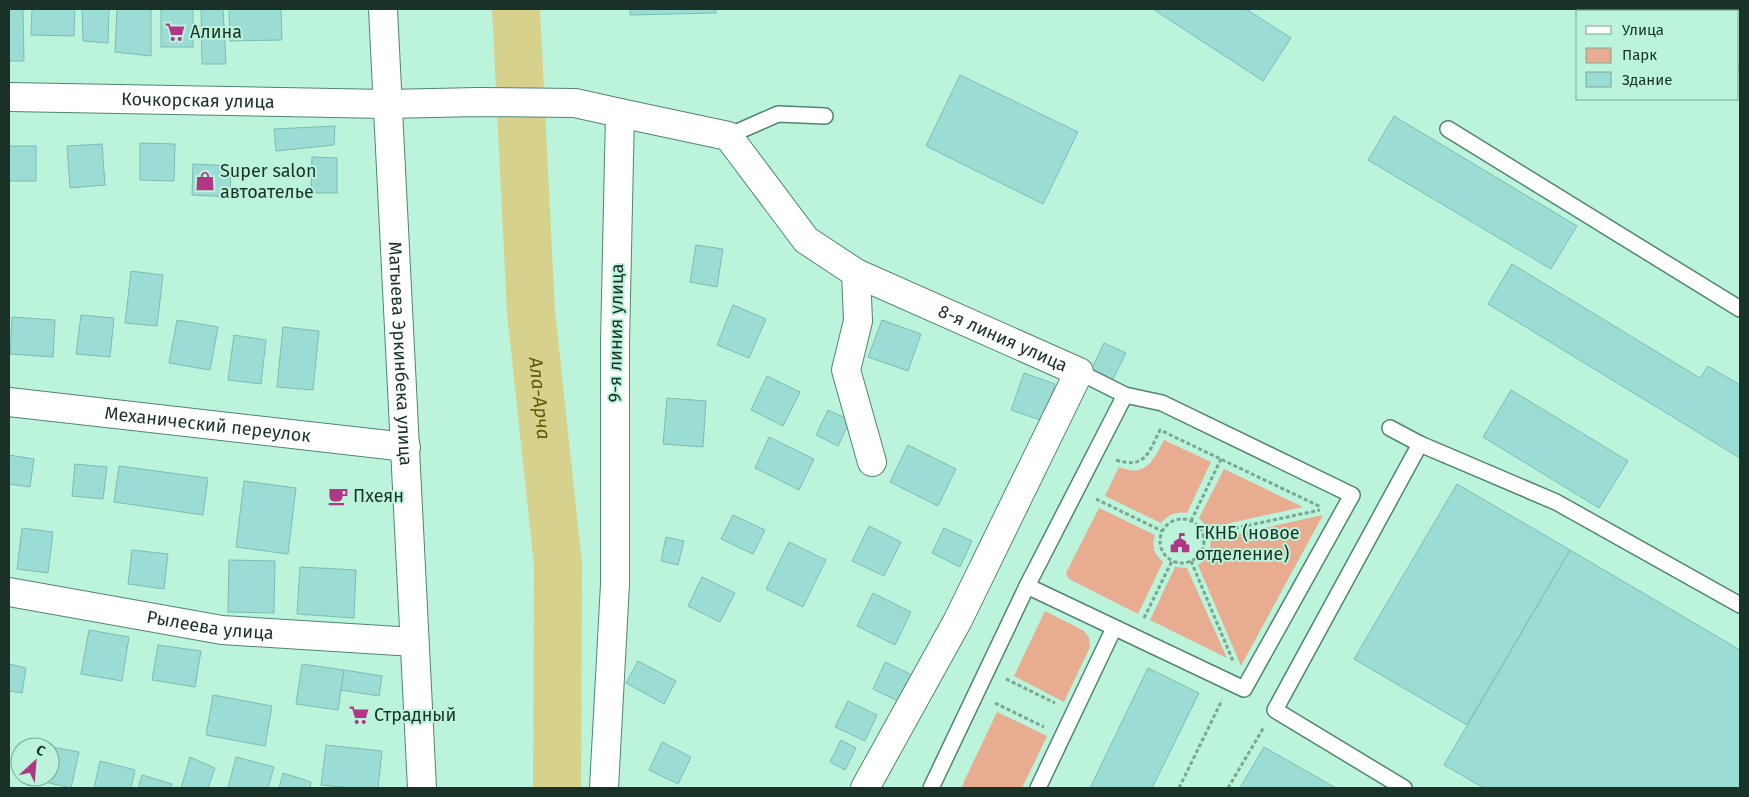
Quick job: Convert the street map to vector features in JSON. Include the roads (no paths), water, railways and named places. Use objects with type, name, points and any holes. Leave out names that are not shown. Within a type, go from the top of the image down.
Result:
[{"type":"street","name":"Матыева Эркинбека улица","points":[[382,9],[406,447],[422,788]]},
{"type":"street","name":"Кочкорская улица","points":[[9,97],[387,104]]},
{"type":"street","points":[[387,104],[478,102],[575,103],[728,136]]},
{"type":"street","name":"9-я линия улица","points":[[604,788],[615,584],[615,343],[620,112]]},
{"type":"street","name":"8-я линия улица","points":[[728,136],[806,240],[856,273],[1079,372],[958,620],[865,788]]},
{"type":"street","points":[[856,273],[858,321],[846,370],[872,462]]},
{"type":"street","name":"Механический переулок","points":[[9,402],[406,447]]},
{"type":"street","name":"Рылеева улица","points":[[9,592],[222,630],[414,642]]},
{"type":"lane","points":[[728,136],[778,114],[825,116]]},
{"type":"lane","points":[[1448,129],[1740,309]]},
{"type":"lane","points":[[1027,586],[1244,689],[1352,495],[1162,404],[1125,395],[1079,372]]},
{"type":"lane","points":[[931,788],[1027,586],[1125,395]]},
{"type":"lane","points":[[1390,428],[1420,444],[1556,502],[1740,605]]},
{"type":"lane","points":[[1404,788],[1275,710],[1420,444]]},
{"type":"lane","points":[[1038,788],[1114,628]]},
{"type":"waterway","name":"Ала-Арча","points":[[516,9],[531,312],[558,564],[557,788]]},
{"type":"place","name":"Алина","points":[[175,32]]},
{"type":"place","name":"Super salon автоателье","points":[[205,181]]},
{"type":"place","name":"Пхеян","points":[[338,496]]},
{"type":"place","name":"ГКНБ (новое отделение)","points":[[1180,543]]},
{"type":"place","name":"Страдный","points":[[359,715]]}]
